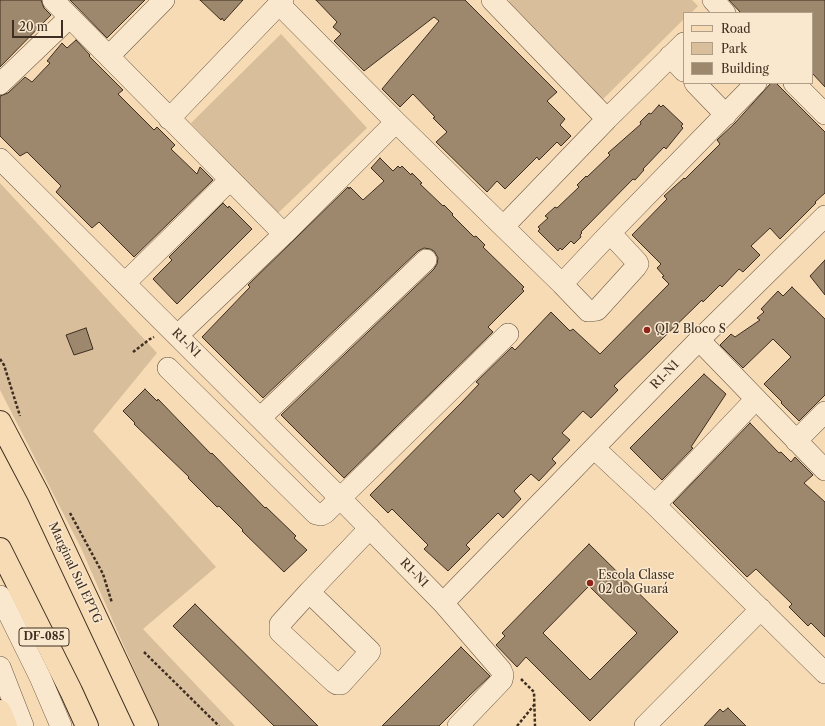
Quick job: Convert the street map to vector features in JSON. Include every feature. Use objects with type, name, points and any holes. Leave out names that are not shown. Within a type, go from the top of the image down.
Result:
[{"type":"main road","name":"Marginal Sul EPTG","points":[[0,422],[38,494],[148,726]]},
{"type":"main road","name":"DF-085","points":[[0,549],[71,691],[86,726]]},
{"type":"main road","points":[[0,711],[6,726]]},
{"type":"street","points":[[52,0],[284,234]]},
{"type":"street","points":[[108,56],[164,0]]},
{"type":"street","points":[[495,1],[607,119]]},
{"type":"street","points":[[169,118],[281,2],[396,122],[504,226],[588,311],[597,310],[638,264],[610,233]]},
{"type":"street","points":[[0,84],[70,17]]},
{"type":"street","points":[[504,226],[607,119],[679,57]]},
{"type":"street","points":[[696,84],[726,115]]},
{"type":"street","points":[[562,284],[755,84]]},
{"type":"street","points":[[795,84],[823,107]]},
{"type":"street","points":[[178,335],[284,234],[396,122]]},
{"type":"street","name":"R1-N1","points":[[0,159],[178,335],[443,603],[700,340],[825,216]]},
{"type":"street","points":[[125,283],[230,180]]},
{"type":"street","points":[[260,418],[426,260]]},
{"type":"street","points":[[168,368],[316,514],[321,515],[325,513],[508,334]]},
{"type":"street","points":[[700,340],[825,470]]},
{"type":"street","points":[[655,505],[756,399]]},
{"type":"street","points":[[796,441],[825,412]]},
{"type":"street","points":[[594,448],[655,505],[824,670]]},
{"type":"street","points":[[309,592],[370,528]]},
{"type":"street","points":[[0,596],[40,677],[61,726]]},
{"type":"street","points":[[443,603],[501,670],[503,675],[502,680],[458,726]]},
{"type":"street","points":[[645,726],[761,609]]},
{"type":"street","points":[[0,667],[23,726]]},
{"type":"path","points":[[144,652],[219,726]]},
{"type":"path","points":[[517,726],[535,704]]},
{"type":"green space","points":[[510,0],[692,0],[698,6],[692,12],[683,12],[683,20],[600,102],[505,5]]},
{"type":"green space","points":[[281,34],[367,128],[277,214],[191,123]]},
{"type":"green space","points":[[0,183],[157,353],[93,431],[216,567],[143,629],[235,726],[159,726],[81,548],[0,390]]},
{"type":"building","points":[[0,0],[41,0],[44,8],[51,15],[0,67]]},
{"type":"building","points":[[70,0],[145,0],[107,38]]},
{"type":"building","points":[[200,0],[243,0],[224,21],[222,18],[221,20]]},
{"type":"building","points":[[316,0],[465,0],[557,92],[547,101],[565,119],[560,125],[571,136],[561,146],[557,142],[539,160],[537,157],[505,189],[497,181],[487,192],[436,142],[447,132],[413,94],[400,107],[382,89],[439,21],[434,17],[364,71],[334,41],[341,34],[333,27],[337,22]]},
{"type":"building","points":[[729,0],[825,0],[825,87],[813,74],[813,12],[740,12]]},
{"type":"building","points":[[76,40],[90,55],[89,56],[123,90],[118,94],[154,130],[157,127],[175,145],[171,149],[197,174],[200,167],[213,180],[134,257],[99,222],[92,228],[56,192],[61,186],[27,152],[20,156],[0,136],[0,96],[8,93],[25,77],[32,82],[50,63],[47,61],[62,43],[67,48]]},
{"type":"building","points":[[770,84],[777,84],[825,132],[825,193],[780,239],[770,228],[751,246],[760,255],[743,272],[739,269],[722,287],[720,285],[703,302],[702,300],[614,386],[618,390],[591,418],[583,411],[562,433],[570,440],[552,459],[556,463],[539,481],[531,474],[514,491],[521,499],[503,518],[498,513],[466,545],[470,549],[448,571],[424,549],[428,545],[392,509],[388,513],[370,495],[479,384],[476,382],[512,347],[515,350],[551,312],[570,331],[573,329],[600,354],[669,284],[662,277],[664,276],[657,268],[661,264],[632,235],[667,199],[664,196],[684,178],[685,179],[720,144],[717,140],[735,123]]},
{"type":"building","points":[[659,105],[661,107],[663,105],[683,124],[681,126],[683,128],[666,149],[664,147],[643,169],[644,170],[635,180],[633,179],[581,232],[581,237],[574,244],[571,241],[562,250],[560,248],[558,251],[538,231],[540,229],[538,227],[548,218],[545,216],[555,207],[557,208],[579,187],[577,185],[610,155],[608,153],[641,124],[640,122],[649,113],[651,114]]},
{"type":"building","points":[[380,158],[393,171],[398,166],[400,168],[402,166],[411,175],[412,173],[422,183],[420,184],[443,206],[444,205],[474,237],[476,236],[485,245],[483,247],[524,287],[522,289],[524,291],[488,327],[493,332],[344,478],[281,415],[434,269],[438,258],[434,251],[424,248],[418,251],[263,398],[202,337],[250,287],[248,285],[348,187],[349,189],[350,187],[363,200],[384,181],[371,168]]},
{"type":"building","points":[[223,203],[228,208],[229,206],[252,229],[177,304],[153,279],[172,260],[169,257]]},
{"type":"building","points":[[825,260],[825,295],[810,276]]},
{"type":"building","points":[[792,287],[825,319],[825,395],[799,421],[764,384],[791,357],[773,339],[743,368],[720,345],[731,334],[735,337],[760,320],[757,318],[764,312],[761,309],[778,291],[783,296]]},
{"type":"building","points":[[86,328],[93,349],[74,355],[66,335]]},
{"type":"building","points":[[704,374],[726,394],[691,447],[693,448],[662,480],[630,448]]},
{"type":"building","points":[[145,389],[157,401],[158,399],[265,508],[266,507],[296,536],[294,538],[307,550],[284,572],[219,506],[217,507],[188,478],[189,477],[134,424],[135,423],[123,411]]},
{"type":"building","points":[[750,423],[779,453],[781,452],[791,462],[795,457],[813,475],[804,483],[825,502],[825,637],[811,623],[808,626],[789,607],[792,604],[756,569],[747,577],[673,503]]},
{"type":"building","points":[[589,544],[678,632],[590,721],[526,657],[517,667],[496,645],[505,636],[502,633]],"holes":[[[589,586],[637,633],[590,680],[543,633]]]},
{"type":"building","points":[[195,604],[318,726],[274,726],[173,626]]},
{"type":"building","points":[[461,647],[490,676],[439,726],[382,726]]},
{"type":"building","points":[[728,708],[746,726],[704,726],[720,709],[723,712]]},
{"type":"place","name":"QI 2 Bloco S","points":[[647,330]]},
{"type":"place","name":"Escola Classe 02 do Guará","points":[[590,583]]}]
